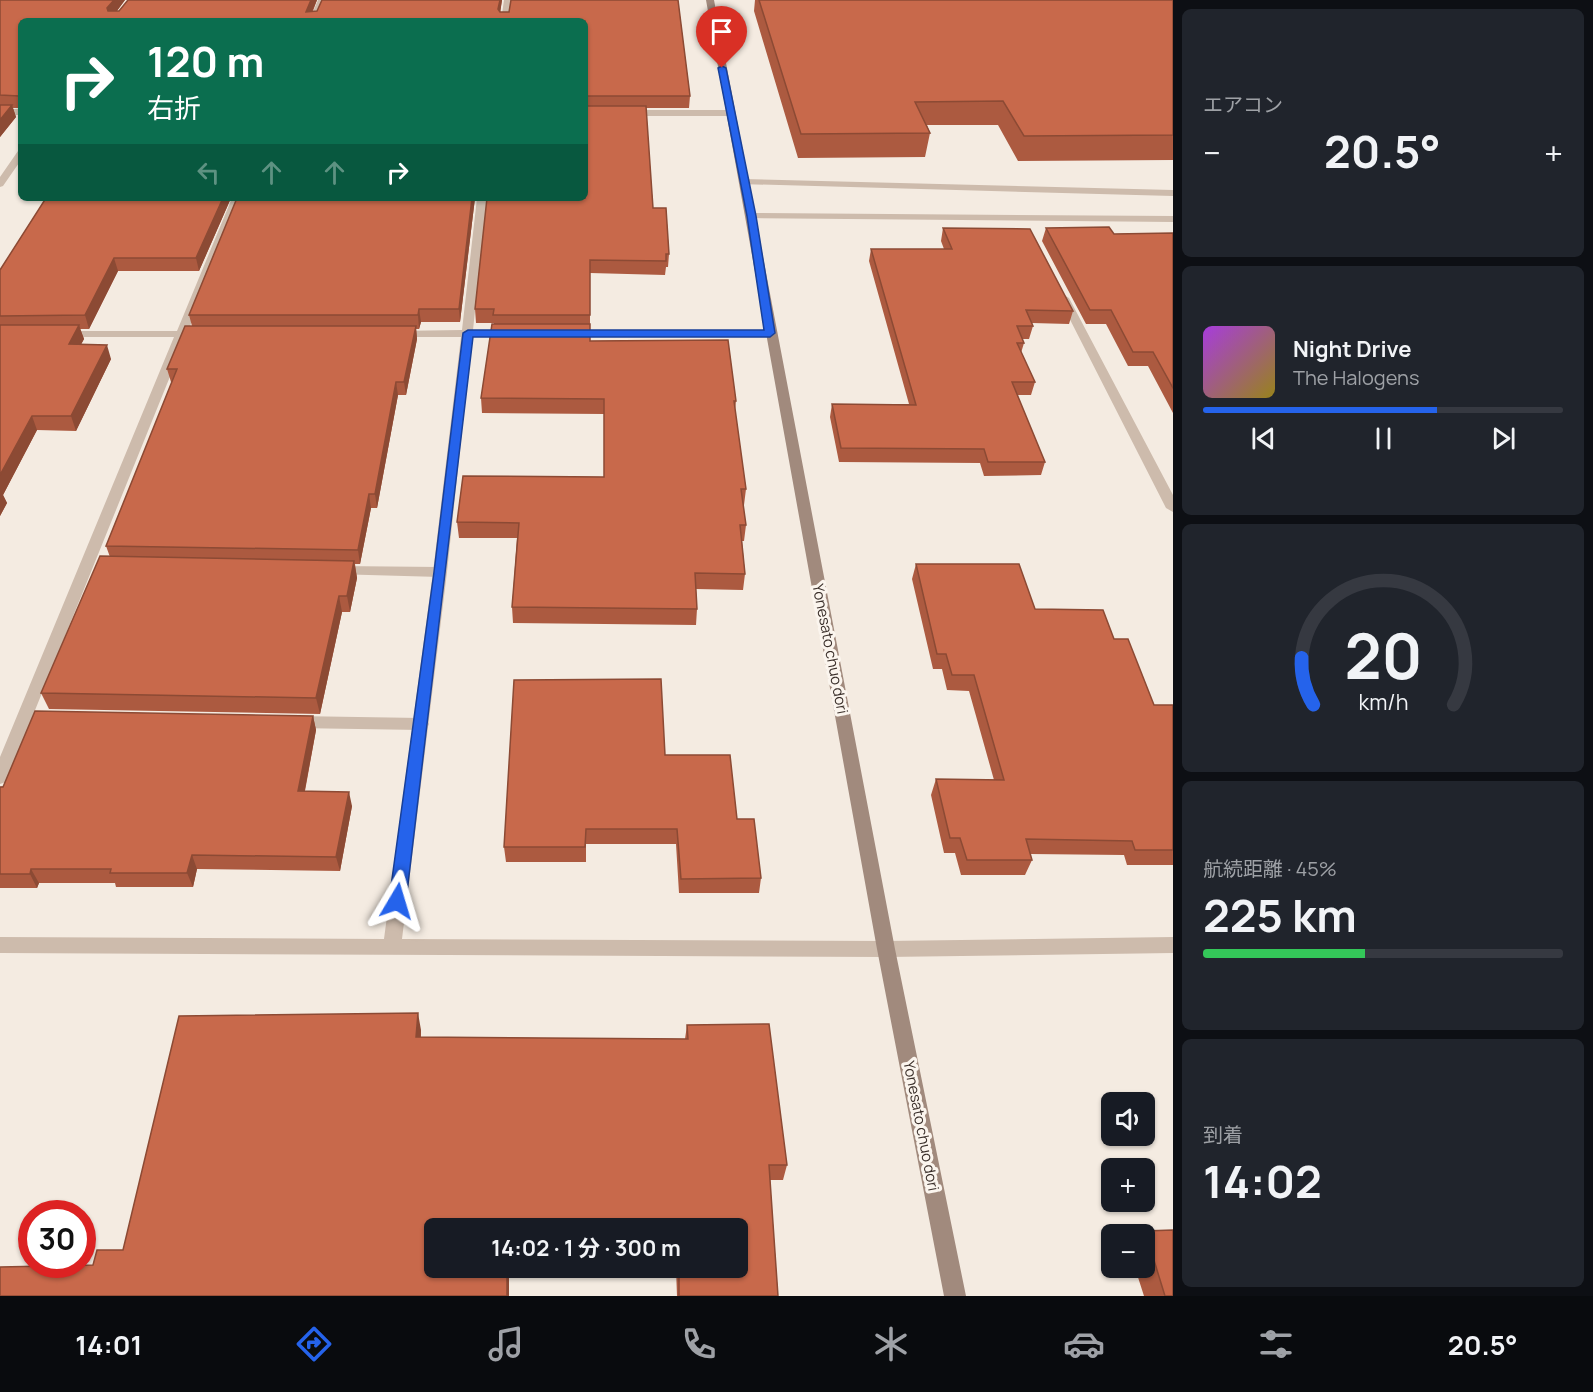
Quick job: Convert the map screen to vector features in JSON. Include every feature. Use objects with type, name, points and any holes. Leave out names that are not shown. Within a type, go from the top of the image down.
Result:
[{"type":"street","points":[[314,18],[322,0]]},
{"type":"street","points":[[505,18],[508,0]]},
{"type":"street","name":"Yonesato chuo dori","points":[[710,0],[886,949],[955,1296]]},
{"type":"street","points":[[0,112],[18,112]]},
{"type":"street","points":[[588,113],[730,113]]},
{"type":"street","points":[[0,184],[18,157]]},
{"type":"street","points":[[743,182],[1173,193]]},
{"type":"street","points":[[0,777],[31,717],[92,567],[179,334],[236,201]]},
{"type":"street","points":[[392,946],[440,572],[482,201]]},
{"type":"street","points":[[751,216],[1026,224],[1173,219]]},
{"type":"street","points":[[1061,291],[1173,508]]},
{"type":"street","points":[[387,334],[526,333]]},
{"type":"street","points":[[561,333],[770,333]]},
{"type":"street","points":[[48,334],[214,334]]},
{"type":"street","points":[[322,570],[440,572]]},
{"type":"street","points":[[277,721],[421,724]]},
{"type":"street","points":[[0,945],[886,949],[1173,945]]},
{"type":"building","points":[[0,0],[114,0],[107,8],[108,11],[119,11],[128,0],[311,0],[306,12],[317,11],[322,0],[500,0],[498,9],[500,12],[509,12],[511,0],[678,0],[690,96],[588,96],[588,18],[18,18],[18,96],[0,95]]},
{"type":"building","points":[[759,0],[1173,0],[1173,135],[1024,136],[1003,101],[915,102],[930,133],[801,134]]},
{"type":"building","points":[[0,105],[12,105],[0,120]]},
{"type":"building","points":[[588,106],[646,106],[653,208],[666,208],[669,254],[666,254],[666,261],[590,260],[590,315],[493,315],[494,309],[475,309],[487,201],[588,201]]},
{"type":"building","points":[[44,201],[222,201],[196,258],[114,258],[85,315],[0,316],[0,270]]},
{"type":"building","points":[[236,201],[472,201],[459,309],[419,309],[418,315],[189,315]]},
{"type":"building","points":[[1109,227],[1114,234],[1173,233],[1173,388],[1153,352],[1133,352],[1111,310],[1090,310],[1046,228]]},
{"type":"building","points":[[943,228],[1030,229],[1073,311],[1026,310],[1033,326],[1017,326],[1024,343],[1017,343],[1035,382],[1012,382],[1045,462],[988,462],[984,449],[841,448],[832,404],[916,405],[871,249],[952,249]]},
{"type":"building","points":[[492,324],[590,324],[590,341],[728,340],[746,489],[741,489],[746,525],[740,525],[745,574],[695,573],[697,609],[512,607],[519,523],[457,522],[463,476],[604,477],[604,399],[481,398]]},
{"type":"building","points":[[0,325],[79,325],[69,344],[107,345],[71,416],[32,416],[0,475]]},
{"type":"building","points":[[185,326],[416,326],[404,382],[396,382],[375,494],[369,494],[358,550],[106,546],[177,369],[167,369]]},
{"type":"building","points":[[100,556],[354,561],[347,596],[339,596],[316,698],[41,693]]},
{"type":"building","points":[[916,564],[1019,564],[1035,609],[1103,610],[1114,639],[1128,639],[1154,705],[1173,705],[1173,850],[1135,850],[1132,841],[1026,839],[1032,860],[967,860],[960,838],[950,838],[936,779],[1004,780],[974,675],[952,675],[946,654],[937,654]]},
{"type":"building","points":[[661,679],[665,755],[730,755],[737,819],[754,819],[761,878],[681,879],[677,829],[586,829],[585,847],[504,847],[514,680]]},
{"type":"building","points":[[35,711],[313,716],[298,791],[349,792],[336,857],[192,855],[187,873],[110,873],[111,869],[31,869],[30,874],[0,874],[0,787],[3,787]]},
{"type":"building","points":[[418,1013],[416,1037],[688,1039],[687,1025],[769,1024],[787,1165],[769,1165],[778,1296],[679,1296],[679,1278],[748,1278],[748,1218],[424,1218],[424,1278],[507,1278],[507,1296],[0,1296],[0,1267],[18,1267],[18,1278],[96,1278],[97,1250],[123,1250],[179,1016]]},
{"type":"building","points":[[1173,1230],[1173,1296],[1165,1296],[1155,1264],[1155,1231]]},
{"type":"route","points":[[397,901],[440,572],[468,333],[770,333],[751,216],[722,68]]}]
